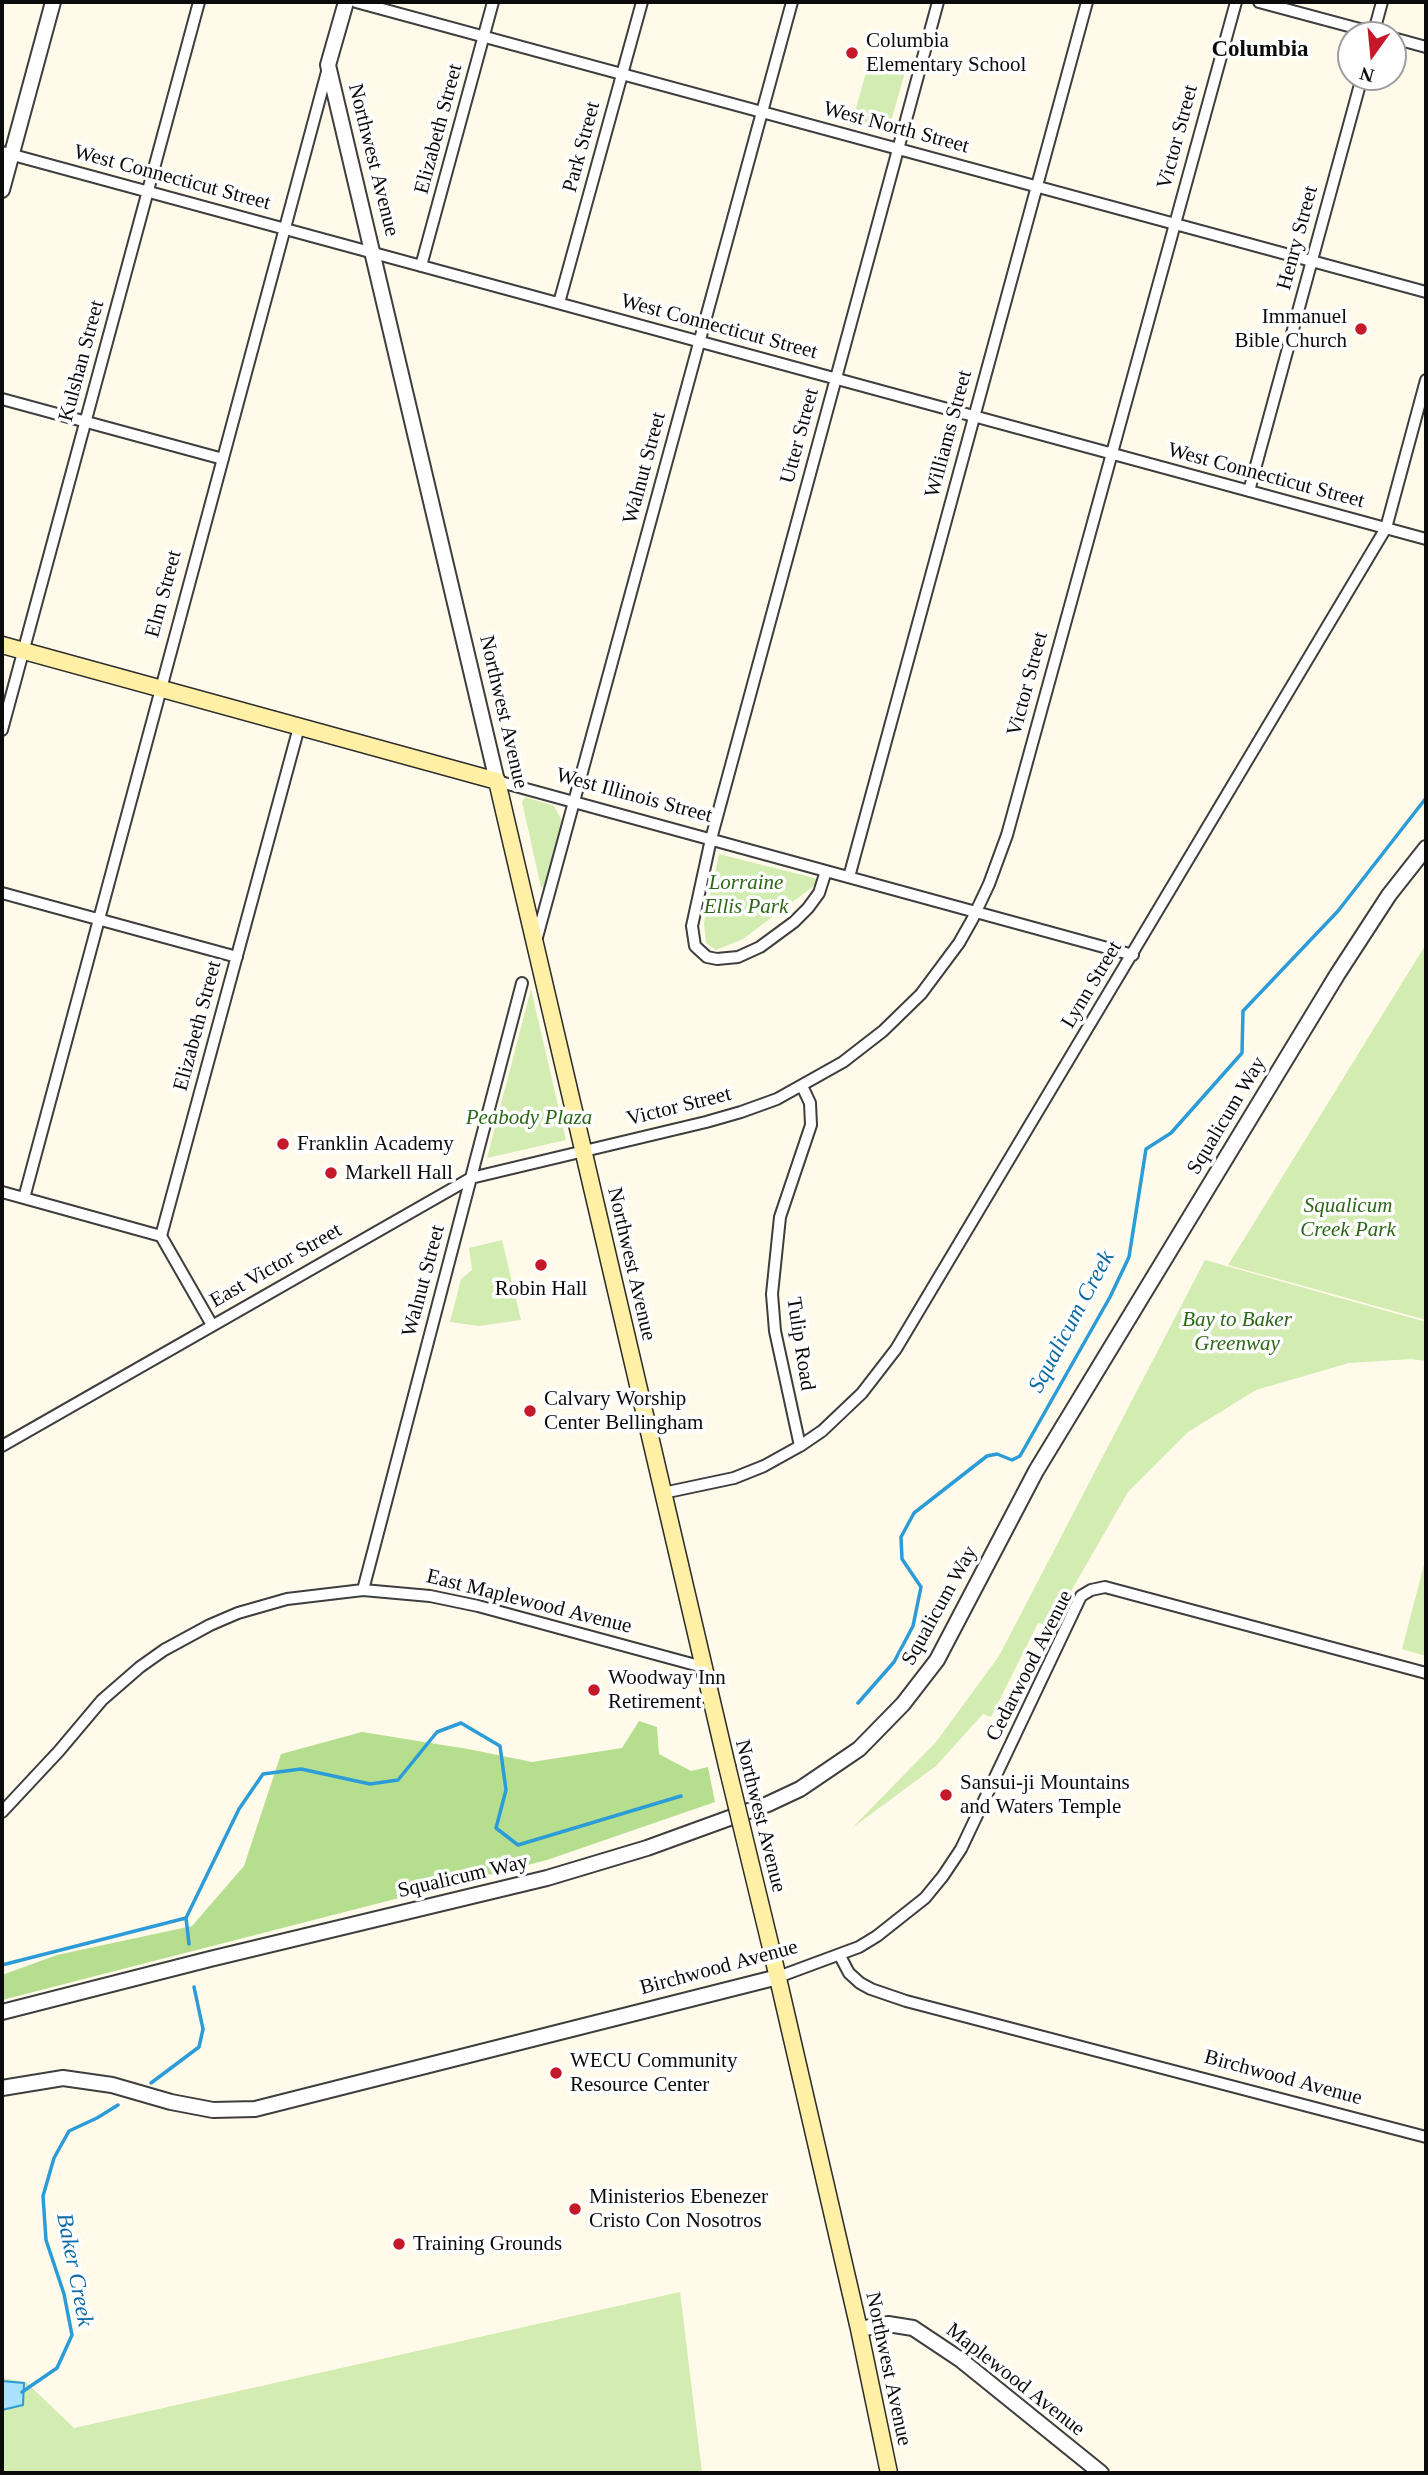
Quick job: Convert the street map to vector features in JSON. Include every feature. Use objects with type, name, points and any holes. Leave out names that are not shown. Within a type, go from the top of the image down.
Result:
[{"type":"main road","name":"West Illinois Street","points":[[2,645],[497,781]]},
{"type":"main road","name":"Northwest Avenue","points":[[497,781],[778,1977],[859,2329],[888,2473]]},
{"type":"street","points":[[2,190],[7,153],[53,2]]},
{"type":"street","name":"Kulshan Street","points":[[2,730],[199,2]]},
{"type":"street","name":"Elm Street","points":[[24,1198],[346,2]]},
{"type":"street","name":"West North Street","points":[[356,2],[1426,292]]},
{"type":"street","name":"Elizabeth Street","points":[[421,266],[493,2]]},
{"type":"street","name":"Park Street","points":[[559,303],[642,2]]},
{"type":"street","name":"Walnut Street","points":[[535,945],[792,2]]},
{"type":"street","name":"Utter Street","points":[[826,871],[817,895],[808,908],[775,937],[737,957],[707,957],[695,946],[691,933],[710,839],[938,2]]},
{"type":"street","name":"Williams Street","points":[[849,877],[1087,2]]},
{"type":"street","name":"Victor Street","points":[[583,1151],[741,1112],[802,1086],[843,1062],[893,1022],[928,984],[959,943],[976,912],[1007,835],[1236,2]]},
{"type":"street","points":[[1259,2],[1337,23]]},
{"type":"street","points":[[1378,21],[1382,2]]},
{"type":"street","points":[[1407,42],[1426,47]]},
{"type":"street","name":"Northwest Avenue","points":[[328,65],[497,781]]},
{"type":"street","name":"Henry Street","points":[[1249,491],[1358,91]]},
{"type":"street","name":"West Connecticut Street","points":[[7,153],[1426,539]]},
{"type":"street","name":"Lynn Street","points":[[663,1493],[734,1478],[764,1466],[800,1446],[822,1431],[862,1393],[897,1349],[1386,528],[1426,380]]},
{"type":"street","points":[[2,399],[223,459]]},
{"type":"street","name":"Elizabeth Street","points":[[161,1236],[299,727]]},
{"type":"street","name":"West Illinois Street","points":[[497,781],[1133,955]]},
{"type":"street","name":"Squalicum Way","points":[[2,2012],[547,1878],[647,1848],[768,1804],[800,1789],[859,1749],[903,1704],[937,1660],[1036,1471],[1337,975],[1390,895],[1426,848]]},
{"type":"street","points":[[2,892],[237,957]]},
{"type":"street","name":"Walnut Street","points":[[363,1590],[522,982]]},
{"type":"street","name":"Tulip Road","points":[[800,1446],[775,1331],[772,1294],[780,1217],[811,1125],[810,1103],[802,1086]]},
{"type":"street","name":"East Victor Street","points":[[2,1446],[471,1178],[583,1151]]},
{"type":"street","points":[[2,1192],[161,1236],[212,1325]]},
{"type":"street","name":"Cedarwood Avenue","points":[[840,1956],[877,1936],[925,1898],[943,1876],[961,1849],[1081,1597],[1091,1590],[1105,1587],[1426,1673]]},
{"type":"street","name":"East Maplewood Avenue","points":[[2,1812],[102,1700],[164,1650],[210,1625],[264,1605],[310,1594],[363,1590],[396,1591],[478,1606],[704,1667]]},
{"type":"street","name":"Birchwood Avenue","points":[[2,2088],[63,2078],[112,2085],[171,2102],[214,2110],[256,2109],[778,1977],[840,1956],[849,1973],[860,1983],[906,2001],[1426,2137]]},
{"type":"street","name":"Maplewood Avenue","points":[[859,2329],[888,2324],[913,2328],[961,2360],[1101,2473]]},
{"type":"green space","points":[[869,62],[905,72],[888,132],[852,122]]},
{"type":"green space","points":[[525,797],[554,806],[562,823],[544,887],[541,887],[522,802]]},
{"type":"green space","name":"Lorraine Ellis Park","points":[[719,854],[822,880],[743,939],[716,950],[706,943],[704,923]]},
{"type":"green space","name":"Squalicum Creek Park","points":[[1426,944],[1426,1320],[1228,1265]]},
{"type":"green space","name":"Peabody Plaza","points":[[531,989],[566,1140],[487,1158]]},
{"type":"green space","points":[[502,1240],[521,1320],[479,1326],[450,1322],[461,1279],[472,1270],[469,1248]]},
{"type":"green space","name":"Bay to Baker Greenway","points":[[1205,1260],[1426,1322],[1426,1361],[1411,1359],[1349,1363],[1256,1390],[1188,1432],[1128,1492],[1051,1626],[1038,1623],[991,1717],[983,1714],[936,1766],[852,1828],[936,1742],[999,1656]]},
{"type":"green space","points":[[1426,1557],[1426,1656],[1402,1649]]},
{"type":"green space","points":[[639,1721],[657,1727],[659,1754],[691,1771],[708,1767],[715,1802],[547,1860],[2,2000],[2,1975],[57,1955],[192,1926],[244,1866],[281,1754],[362,1732],[532,1762],[622,1748]]},
{"type":"green space","points":[[680,2292],[702,2473],[2,2473],[2,2378],[26,2382],[74,2428]]},
{"type":"water","points":[[2,2381],[24,2383],[23,2405],[2,2410]]},
{"type":"waterway","name":"Squalicum Creek","points":[[858,1703],[894,1662],[913,1626],[921,1587],[902,1559],[901,1537],[914,1513],[987,1456],[997,1454],[1012,1460],[1020,1456],[1110,1297],[1129,1257],[1146,1149],[1171,1133],[1242,1053],[1243,1011],[1338,911],[1426,798]]},
{"type":"waterway","name":"Squalicum Creek","points":[[2,1965],[186,1918],[239,1809],[263,1774],[301,1769],[370,1784],[398,1780],[437,1732],[461,1723],[500,1746],[506,1790],[496,1828],[518,1845],[681,1796]]},
{"type":"waterway","name":"Baker Creek","points":[[186,1918],[189,1944]]},
{"type":"waterway","name":"Baker Creek","points":[[151,2083],[199,2047],[203,2029],[194,1987]]},
{"type":"waterway","name":"Baker Creek","points":[[22,2392],[57,2368],[72,2335],[64,2294],[46,2240],[43,2196],[54,2158],[69,2131],[118,2105]]},
{"type":"place","name":"Columbia Elementary School","points":[[852,53]]},
{"type":"place","name":"Immanuel Bible Church","points":[[1361,329]]},
{"type":"place","name":"Franklin Academy","points":[[283,1144]]},
{"type":"place","name":"Markell Hall","points":[[331,1173]]},
{"type":"place","name":"Robin Hall","points":[[541,1265]]},
{"type":"place","name":"Calvary Worship Center Bellingham","points":[[530,1411]]},
{"type":"place","name":"Woodway Inn Retirement","points":[[594,1690]]},
{"type":"place","name":"Sansui-ji Mountains and Waters Temple","points":[[946,1795]]},
{"type":"place","name":"WECU Community Resource Center","points":[[556,2073]]},
{"type":"place","name":"Ministerios Ebenezer Cristo Con Nosotros","points":[[575,2209]]},
{"type":"place","name":"Training Grounds","points":[[399,2244]]},
{"type":"district","name":"Columbia","points":[[1260,50]]}]
